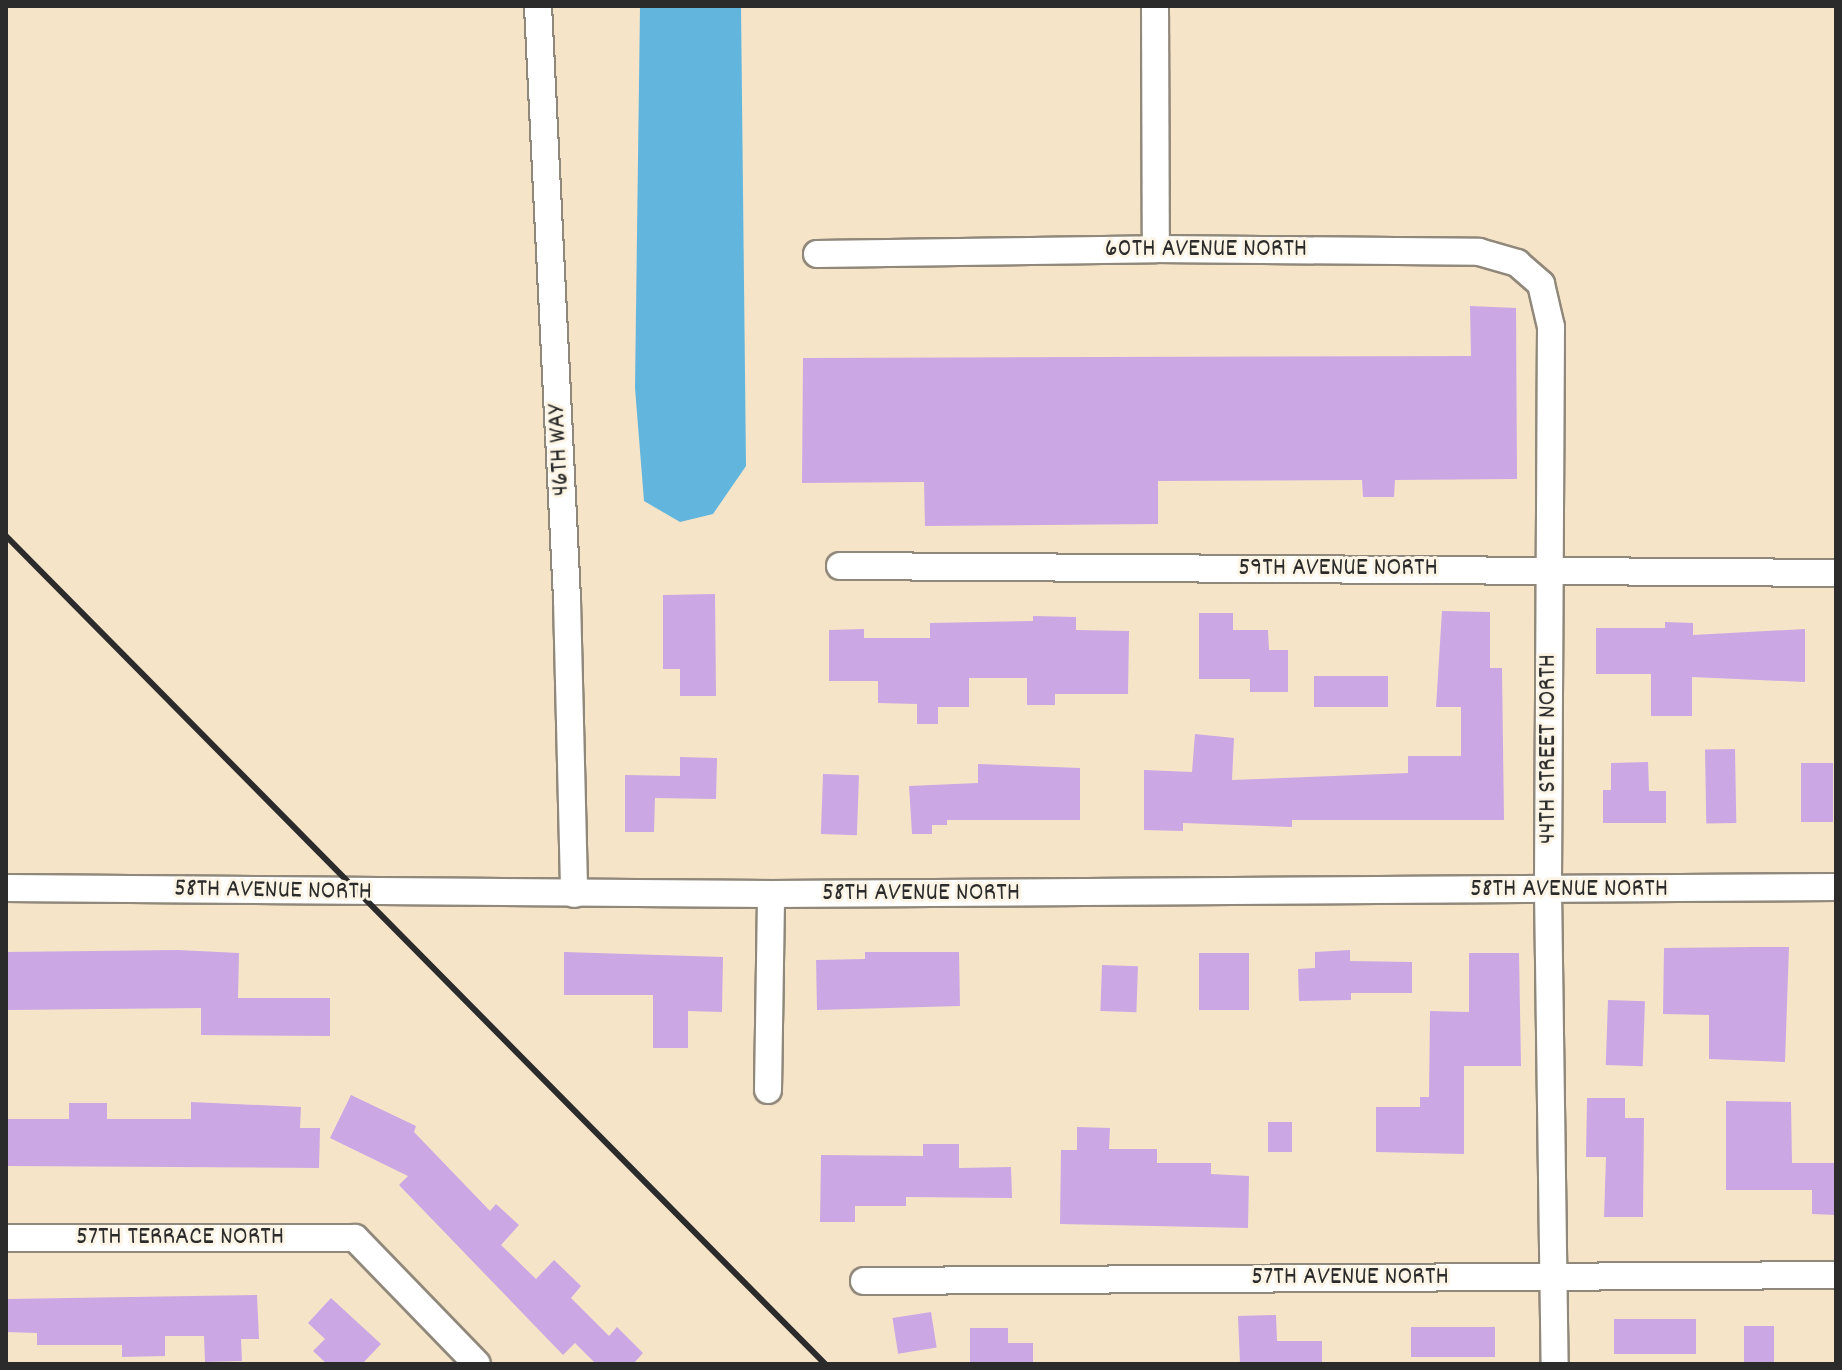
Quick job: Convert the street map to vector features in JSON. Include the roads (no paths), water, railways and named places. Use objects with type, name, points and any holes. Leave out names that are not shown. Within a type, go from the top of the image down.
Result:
[{"type":"street","name":"46TH WAY","points":[[538,6],[567,600],[574,894]]},
{"type":"street","points":[[1155,6],[1156,249]]},
{"type":"street","name":"60TH AVENUE NORTH","points":[[817,254],[1156,249],[1479,252],[1517,263],[1541,284],[1551,327]]},
{"type":"street","name":"44TH STREET NORTH","points":[[1551,327],[1548,890],[1555,1364]]},
{"type":"street","name":"59TH AVENUE NORTH","points":[[840,566],[1836,573]]},
{"type":"street","name":"58TH AVENUE NORTH","points":[[6,888],[771,894],[1836,887]]},
{"type":"street","points":[[768,1090],[771,894]]},
{"type":"street","name":"57TH TERRACE NORTH","points":[[6,1238],[355,1238],[477,1364]]},
{"type":"street","name":"57TH AVENUE NORTH","points":[[864,1281],[1836,1275]]},
{"type":"water","points":[[640,6],[741,6],[746,466],[713,514],[680,522],[644,501],[635,388]]},
{"type":"railway","points":[[6,536],[825,1364]]}]
